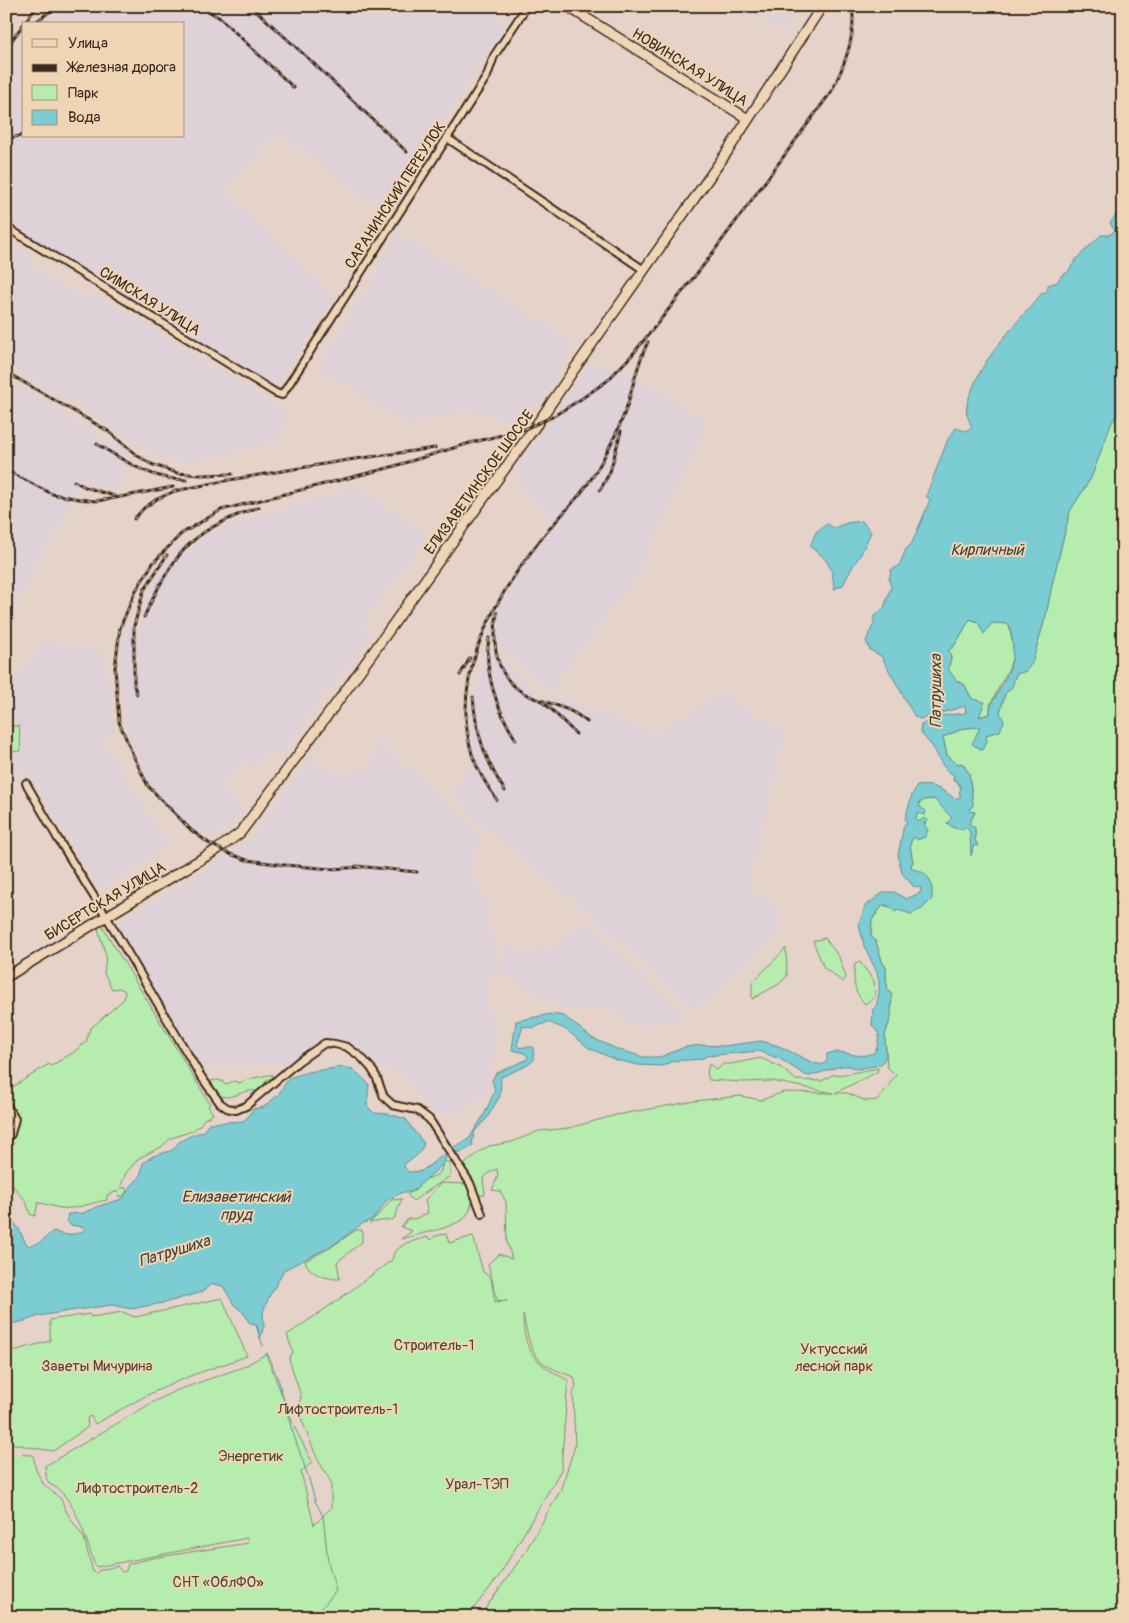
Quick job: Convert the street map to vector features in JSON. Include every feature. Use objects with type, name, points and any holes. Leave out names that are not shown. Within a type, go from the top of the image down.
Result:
[{"type":"main road","name":"НОВИНСКАЯ УЛИЦА","points":[[567,6],[748,119]]},
{"type":"main road","name":"ЕЛИЗАВЕТИНСКОЕ ШОССЕ","points":[[218,848],[240,834],[538,424],[573,371],[727,152],[822,6]]},
{"type":"main road","name":"БИСЕРТСКАЯ УЛИЦА","points":[[6,977],[218,848]]},
{"type":"street","name":"САРАНИНСКИЙ ПЕРЕУЛОК","points":[[282,395],[487,76],[494,56],[527,6]]},
{"type":"street","points":[[447,138],[644,270]]},
{"type":"street","name":"СИМСКАЯ УЛИЦА","points":[[6,227],[276,394],[282,395]]},
{"type":"street","points":[[26,783],[200,1075],[220,1103],[227,1108],[236,1110],[246,1106],[299,1060],[325,1043],[347,1048],[371,1068],[384,1097],[394,1105],[417,1110],[429,1119],[470,1183],[482,1214]]},
{"type":"street","points":[[6,1104],[15,1119],[11,1134],[6,1140]]},
{"type":"shaded area","points":[[62,6],[487,6],[505,25],[500,37],[485,53],[417,165],[385,212],[277,132],[225,191],[335,296],[275,388],[6,221],[6,87],[22,65],[22,138],[185,138],[185,22],[51,22]]},
{"type":"shaded area","points":[[724,6],[797,6],[784,29],[746,13],[743,21],[732,15]]},
{"type":"shaded area","points":[[399,233],[575,343],[551,384],[522,427],[517,423],[466,409],[410,426],[318,368],[374,278],[378,266]]},
{"type":"shaded area","points":[[6,238],[31,254],[33,266],[86,299],[96,294],[291,414],[274,443],[182,462],[147,451],[6,362]]},
{"type":"shaded area","points":[[592,361],[610,369],[619,366],[708,423],[636,577],[553,687],[547,690],[481,628],[553,519],[529,496],[514,472],[550,421],[555,419],[567,395]]},
{"type":"shaded area","points":[[6,378],[131,457],[115,491],[85,480],[72,493],[71,510],[31,569],[35,573],[6,621]]},
{"type":"shaded area","points":[[354,488],[362,494],[365,491],[428,535],[362,626],[372,634],[311,712],[282,756],[270,749],[255,768],[242,759],[222,787],[237,806],[240,814],[229,827],[210,837],[185,822],[149,783],[124,720],[120,662],[126,625],[138,625],[147,591],[177,546],[189,554],[204,535],[236,521]]},
{"type":"shaded area","points":[[46,640],[105,652],[115,728],[100,737],[170,846],[100,890],[24,766],[6,777],[6,710],[14,684]]},
{"type":"shaded area","points":[[485,648],[497,649],[500,658],[542,697],[558,697],[654,734],[721,694],[786,731],[749,885],[780,913],[781,929],[710,997],[693,1009],[585,910],[465,812],[468,808],[448,791],[472,764],[467,741],[473,739],[471,694],[475,694]]},
{"type":"shaded area","points":[[381,743],[479,831],[473,877],[488,906],[490,930],[495,944],[495,975],[487,975],[487,1011],[499,1016],[488,1091],[455,1113],[437,1115],[413,1092],[407,1075],[371,1062],[361,1056],[342,1038],[328,1035],[289,1062],[203,1068],[115,925],[195,878],[248,842],[311,758],[323,769],[352,773],[366,768]]},
{"type":"shaded area","points":[[584,919],[684,1014],[674,1021],[651,1023],[637,1028],[605,1006],[575,1010],[560,1005],[499,974],[500,952],[510,943],[529,955],[539,947],[548,949],[556,947]]},
{"type":"green space","name":"Уктусский лесной парк","points":[[1123,405],[1123,1617],[475,1617],[485,1609],[524,1554],[560,1491],[575,1446],[573,1393],[576,1387],[574,1377],[551,1368],[537,1356],[530,1344],[523,1315],[526,1338],[534,1355],[547,1369],[568,1380],[561,1470],[499,1576],[467,1617],[6,1617],[6,1454],[33,1455],[36,1470],[44,1485],[61,1499],[67,1513],[84,1538],[93,1572],[96,1573],[100,1570],[117,1566],[122,1572],[126,1571],[128,1564],[153,1558],[248,1543],[247,1538],[97,1567],[74,1510],[59,1490],[48,1482],[45,1466],[155,1401],[175,1391],[243,1367],[266,1354],[294,1426],[312,1462],[301,1472],[314,1525],[331,1508],[331,1482],[317,1458],[298,1411],[301,1396],[289,1359],[293,1352],[287,1335],[392,1260],[394,1252],[406,1243],[428,1237],[431,1240],[435,1236],[446,1234],[449,1243],[473,1236],[483,1272],[491,1278],[495,1302],[507,1301],[497,1300],[488,1264],[499,1254],[512,1259],[507,1242],[506,1202],[500,1191],[492,1190],[498,1176],[497,1169],[490,1172],[483,1179],[485,1194],[481,1196],[475,1191],[464,1165],[489,1146],[512,1142],[539,1131],[569,1128],[616,1115],[695,1101],[740,1096],[761,1100],[784,1092],[833,1093],[772,1081],[709,1080],[707,1073],[709,1064],[717,1070],[723,1064],[761,1058],[780,1067],[796,1080],[822,1081],[832,1075],[878,1068],[877,1072],[835,1093],[847,1093],[866,1101],[878,1100],[896,1075],[887,1067],[885,1035],[891,1017],[886,966],[883,964],[876,942],[871,936],[872,920],[883,905],[898,910],[932,898],[912,869],[911,864],[913,862],[910,845],[912,838],[915,837],[928,820],[919,822],[916,818],[920,807],[919,803],[924,800],[934,799],[953,818],[948,823],[950,825],[955,828],[967,827],[970,832],[971,853],[974,844],[977,845],[975,828],[969,824],[975,812],[969,811],[973,804],[969,773],[962,763],[958,764],[947,755],[943,737],[965,728],[980,727],[986,735],[1000,712],[1005,694],[1012,687],[1016,674],[1026,671],[1032,663],[1046,615],[1070,511],[1091,478],[1111,424]]},
{"type":"green space","points":[[970,619],[978,622],[1009,624],[1014,653],[1009,668],[990,705],[990,714],[978,717],[972,699],[964,684],[957,682],[948,669],[951,658],[949,650],[955,645]]},
{"type":"green space","points":[[6,726],[19,726],[21,751],[6,752]]},
{"type":"green space","points":[[98,926],[102,926],[210,1104],[208,1106],[213,1114],[203,1120],[192,1131],[171,1138],[161,1147],[139,1158],[126,1173],[120,1188],[126,1188],[127,1190],[124,1196],[119,1197],[118,1191],[107,1195],[107,1200],[72,1208],[61,1208],[38,1203],[35,1216],[30,1214],[26,1201],[6,1178],[6,1129],[10,1122],[12,1124],[17,1119],[12,1106],[6,1100],[6,1087],[8,1090],[49,1064],[51,1066],[74,1052],[86,1042],[90,1029],[124,999],[125,991],[120,988],[112,989],[104,973],[106,956]]},
{"type":"green space","points":[[825,938],[839,957],[846,977],[843,982],[824,968],[813,941]]},
{"type":"green space","points":[[786,948],[787,976],[779,984],[752,999],[752,983]]},
{"type":"green space","points":[[860,962],[874,981],[875,997],[865,1004],[858,995],[854,980],[855,964]]},
{"type":"green space","points":[[273,1075],[273,1078],[266,1080],[264,1085],[256,1091],[230,1097],[220,1096],[210,1081],[222,1081],[225,1085],[234,1081],[240,1083],[245,1080]]},
{"type":"green space","points":[[445,1161],[450,1163],[450,1176],[413,1201],[407,1194],[416,1190],[423,1179],[439,1174]]},
{"type":"green space","points":[[441,1183],[467,1184],[473,1199],[470,1210],[463,1220],[444,1228],[401,1239],[412,1231],[401,1227],[408,1219],[414,1219],[428,1213],[425,1200]]},
{"type":"green space","points":[[402,1199],[394,1219],[369,1223],[391,1200]]},
{"type":"green space","points":[[356,1230],[362,1230],[362,1242],[337,1262],[340,1279],[320,1275],[307,1266],[305,1261],[330,1248]]},
{"type":"green space","name":"Заветы Мичурина","points":[[222,1298],[247,1356],[190,1376],[147,1395],[95,1424],[91,1416],[87,1418],[88,1427],[53,1451],[11,1443],[6,1401],[6,1353],[50,1341],[50,1320],[89,1314],[91,1317],[122,1312],[135,1317]]},
{"type":"water","name":"Кирпичный","points":[[1123,206],[1123,405],[1111,424],[1091,478],[1070,511],[1046,615],[1032,663],[1026,671],[1016,674],[1012,687],[1005,694],[1000,712],[1004,721],[1000,731],[986,735],[987,742],[982,750],[972,744],[980,727],[965,728],[943,737],[947,756],[958,764],[962,763],[969,773],[973,805],[969,811],[975,812],[969,824],[975,828],[975,840],[978,846],[974,845],[971,856],[970,832],[967,828],[952,827],[947,823],[952,818],[934,799],[924,800],[919,803],[920,807],[926,811],[925,815],[917,813],[916,818],[919,822],[924,818],[928,820],[924,824],[928,830],[925,837],[917,840],[915,837],[912,839],[910,845],[913,863],[911,864],[912,869],[918,870],[929,879],[932,888],[932,899],[922,909],[911,914],[898,910],[895,912],[888,905],[883,905],[872,920],[871,936],[876,942],[883,964],[886,966],[888,990],[892,995],[891,1017],[885,1035],[886,1057],[880,1065],[857,1069],[841,1066],[810,1076],[805,1075],[780,1059],[758,1051],[673,1061],[662,1066],[638,1065],[616,1060],[589,1048],[565,1029],[548,1022],[533,1028],[523,1026],[517,1045],[520,1048],[533,1047],[534,1060],[526,1066],[501,1077],[500,1096],[487,1118],[475,1131],[473,1145],[466,1150],[456,1153],[452,1148],[469,1139],[485,1113],[495,1090],[492,1080],[496,1073],[526,1060],[528,1057],[525,1053],[512,1050],[516,1021],[550,1014],[564,1016],[592,1038],[617,1049],[643,1057],[660,1057],[685,1047],[702,1045],[723,1046],[761,1041],[779,1046],[811,1062],[822,1065],[827,1061],[827,1054],[834,1052],[862,1056],[875,1052],[879,1034],[872,1025],[873,1009],[876,1007],[879,993],[879,981],[876,970],[864,946],[859,924],[865,906],[884,892],[894,892],[906,899],[920,893],[921,888],[913,886],[902,873],[898,855],[912,795],[917,786],[928,785],[938,788],[955,799],[961,796],[959,793],[961,788],[956,780],[953,781],[954,775],[943,765],[934,749],[920,732],[921,725],[940,716],[966,713],[965,706],[921,719],[915,717],[881,656],[870,650],[866,641],[874,623],[874,616],[884,608],[891,587],[889,580],[891,570],[899,566],[906,549],[912,543],[930,500],[926,496],[948,439],[956,428],[965,431],[972,427],[967,414],[967,405],[985,363],[1013,327],[1042,293],[1047,290],[1048,285],[1057,282],[1062,275],[1068,272],[1076,259],[1101,235],[1109,235],[1115,231],[1110,223]],"holes":[[[970,619],[978,622],[984,634],[992,623],[1009,624],[1013,643],[1011,665],[992,704],[990,714],[979,717],[985,702],[972,699],[964,684],[957,681],[948,669],[951,658],[949,650],[955,645]]]},
{"type":"water","points":[[862,521],[871,532],[843,585],[834,589],[831,569],[821,555],[810,547],[816,532],[827,524],[834,528],[847,523]]},
{"type":"water","name":"Елизаветинский пруд","points":[[342,1067],[353,1069],[369,1084],[367,1106],[374,1113],[389,1114],[406,1119],[424,1143],[417,1155],[405,1163],[404,1168],[409,1172],[422,1171],[440,1157],[448,1154],[442,1165],[412,1192],[403,1192],[387,1200],[373,1219],[362,1224],[333,1245],[284,1270],[263,1312],[264,1326],[260,1338],[257,1326],[249,1322],[244,1313],[234,1305],[223,1286],[211,1284],[202,1292],[168,1302],[131,1309],[112,1305],[69,1311],[39,1316],[6,1325],[6,1212],[29,1246],[41,1242],[53,1231],[69,1235],[81,1232],[85,1230],[83,1227],[70,1225],[67,1220],[68,1214],[83,1213],[122,1199],[140,1177],[143,1163],[153,1156],[173,1150],[179,1142],[204,1131],[209,1123],[243,1121],[253,1109],[264,1107],[278,1095],[289,1078],[308,1072]]},
{"type":"waterway","points":[[256,1325],[263,1346]]},
{"type":"waterway","points":[[267,1353],[279,1382],[291,1427],[315,1501],[323,1516],[328,1561],[336,1591],[316,1617]]},
{"type":"railway","points":[[25,22],[37,6]]},
{"type":"railway","points":[[36,22],[57,6]]},
{"type":"railway","points":[[200,6],[220,18],[294,88]]},
{"type":"railway","points":[[251,6],[407,152]]},
{"type":"railway","points":[[362,867],[331,869],[285,865],[247,860],[230,854],[210,844],[191,830],[148,786],[119,722],[115,668],[120,628],[135,592],[153,563],[181,534],[221,510],[388,468],[470,443],[522,430],[552,417],[607,381],[632,355],[706,262],[831,92],[845,61],[851,39],[853,28],[852,6]]},
{"type":"railway","points":[[6,48],[22,26]]},
{"type":"railway","points":[[6,139],[22,135]]},
{"type":"railway","points":[[497,800],[474,760],[466,725],[467,696],[472,667],[481,639],[493,612],[524,562],[548,530],[571,505],[598,468],[622,419],[648,342]]},
{"type":"railway","points":[[6,372],[108,431],[138,456],[151,464],[177,473],[201,475],[232,474]]},
{"type":"railway","points":[[600,490],[610,472],[621,431]]},
{"type":"railway","points":[[97,444],[140,469],[162,477],[186,480]]},
{"type":"railway","points":[[134,519],[144,508],[157,499],[175,491],[348,460],[435,448]]},
{"type":"railway","points":[[6,470],[52,494],[96,501],[173,487]]},
{"type":"railway","points":[[74,481],[85,487],[114,496]]},
{"type":"railway","points":[[144,617],[165,576],[186,547],[216,525],[259,507]]},
{"type":"railway","points":[[137,694],[134,686],[134,626],[144,590],[167,555]]},
{"type":"railway","points":[[497,613],[495,626],[496,652],[504,674],[511,683],[521,692],[568,710],[587,722]]},
{"type":"railway","points":[[489,638],[488,664],[493,691],[503,717],[516,740]]},
{"type":"railway","points":[[460,675],[470,658]]},
{"type":"railway","points":[[473,697],[479,735],[492,768],[505,791]]},
{"type":"railway","points":[[542,702],[576,734]]},
{"type":"railway","points":[[356,866],[417,872]]},
{"type":"water label","name":"Патрушиха","points":[[935,691]]},
{"type":"water label","name":"Патрушиха","points":[[174,1250]]},
{"type":"park label","name":"Строитель-1","points":[[434,1345]]},
{"type":"park label","name":"Лифтостроитель-1","points":[[338,1409]]},
{"type":"park label","name":"Энергетик","points":[[251,1456]]},
{"type":"park label","name":"Урал-ТЭП","points":[[477,1484]]},
{"type":"park label","name":"Лифтостроитель-2","points":[[137,1488]]},
{"type":"park label","name":"СНТ «ОблФО»","points":[[218,1582]]}]
